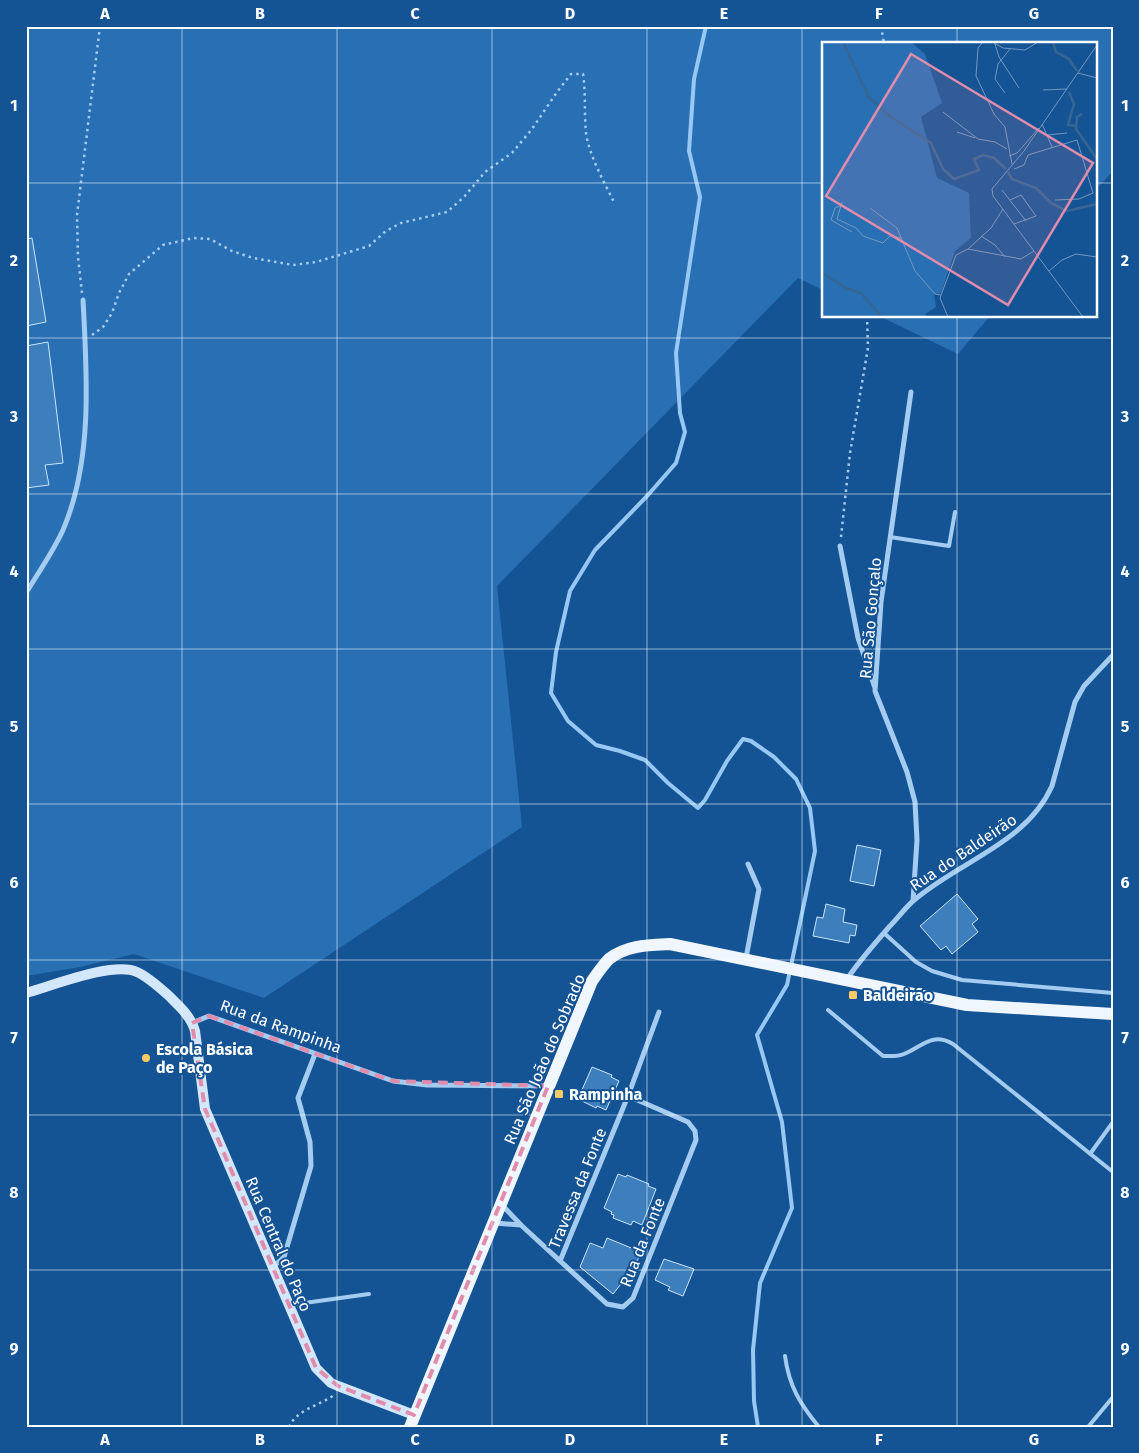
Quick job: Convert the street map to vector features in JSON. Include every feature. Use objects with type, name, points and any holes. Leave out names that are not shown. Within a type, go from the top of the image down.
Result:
[{"type":"main road","name":"Rua São João do Sobrado","points":[[412,1421],[592,981],[610,959],[626,950],[645,945],[670,944],[967,1005],[1113,1014]]},
{"type":"street","points":[[26,593],[62,531],[79,484],[88,391],[83,300]]},
{"type":"street","name":"Rua São Gonçalo","points":[[911,392],[881,602],[876,691],[907,772],[915,802],[917,840],[913,901]]},
{"type":"street","points":[[840,546],[858,638],[876,691]]},
{"type":"street","name":"Rua do Baldeirão","points":[[847,979],[861,959],[913,901],[1026,825],[1046,799],[1052,786],[1075,702],[1084,686],[1113,655]]},
{"type":"street","points":[[746,959],[759,889],[748,864]]},
{"type":"street","points":[[26,993],[81,976],[115,970],[136,972],[158,986],[175,1002],[192,1023]]},
{"type":"street","name":"Travessa da Fonte","points":[[560,1261],[628,1096],[659,1012]]},
{"type":"street","name":"Rua da Rampinha","points":[[192,1023],[209,1016],[393,1081],[427,1085],[548,1086]]},
{"type":"street","name":"Rua Central do Paço","points":[[192,1023],[206,1109],[316,1368],[331,1383],[412,1421]]},
{"type":"street","points":[[273,1267],[284,1257],[311,1166],[310,1142],[298,1098],[315,1054]]},
{"type":"street","name":"Rua da Fonte","points":[[500,1203],[522,1226],[607,1304],[623,1307],[633,1298],[696,1140],[695,1131],[688,1122],[628,1096]]},
{"type":"street","points":[[492,1223],[522,1226]]},
{"type":"lane","points":[[890,537],[949,546],[955,512]]},
{"type":"lane","points":[[884,933],[916,962],[932,971],[962,980],[1113,993]]},
{"type":"lane","points":[[828,1010],[884,1056],[894,1057],[904,1054],[937,1038],[944,1039],[953,1044],[1113,1172]]},
{"type":"lane","points":[[1090,1154],[1113,1122]]},
{"type":"lane","points":[[288,1305],[370,1294]]},
{"type":"lane","points":[[785,1356],[787,1374],[796,1396],[819,1427]]},
{"type":"lane","points":[[1088,1427],[1113,1397]]},
{"type":"path","points":[[83,300],[78,257],[77,215],[100,26]]},
{"type":"path","points":[[881,26],[884,42]]},
{"type":"path","points":[[85,340],[102,327],[107,320],[129,274],[164,245],[193,238],[210,239],[232,252],[293,265],[316,262],[369,246],[401,223],[447,212],[464,197],[485,172],[512,153],[532,129],[571,74],[583,74],[586,90],[586,134],[598,169],[614,202]]},
{"type":"path","points":[[840,546],[850,453],[868,348],[867,318]]},
{"type":"path","points":[[289,1427],[292,1420],[302,1412],[333,1396],[338,1386]]},
{"type":"highlighted area","points":[[209,1016],[393,1081],[548,1086],[414,1415],[338,1386],[316,1368],[205,1109],[192,1023]]},
{"type":"shaded area","points":[[26,26],[1113,26],[1113,171],[1096,190],[1096,42],[822,42],[822,290],[798,278],[497,586],[522,827],[264,998],[134,954],[80,967],[26,976]]},
{"type":"shaded area","points":[[883,318],[988,318],[958,354]]},
{"type":"building","points":[[32,238],[46,322],[26,326],[26,239]]},
{"type":"building","points":[[48,342],[63,463],[45,465],[49,485],[26,488],[26,346]]},
{"type":"building","points":[[857,845],[881,850],[874,886],[850,881]]},
{"type":"building","points":[[957,894],[978,919],[972,924],[978,932],[952,954],[946,946],[941,950],[920,926]]},
{"type":"building","points":[[826,904],[845,909],[843,922],[857,925],[855,936],[850,935],[849,943],[813,936],[817,917],[823,918]]},
{"type":"building","points":[[592,1067],[612,1075],[611,1077],[619,1081],[606,1110],[597,1106],[596,1108],[578,1099]]},
{"type":"building","points":[[618,1174],[626,1177],[627,1175],[656,1189],[642,1225],[633,1221],[631,1225],[613,1218],[612,1212],[604,1208]]},
{"type":"building","points":[[607,1238],[641,1252],[629,1280],[625,1279],[613,1294],[580,1267],[590,1243],[603,1248]]},
{"type":"building","points":[[664,1259],[694,1269],[683,1296],[668,1290],[670,1287],[655,1280]]},
{"type":"waterway","points":[[706,26],[694,79],[689,151],[700,197],[676,353],[680,413],[685,432],[676,463],[595,550],[570,591],[556,652],[551,693],[568,721],[596,745],[645,760],[668,783],[698,808],[743,739],[751,741],[774,757],[796,779],[810,808],[815,851],[787,985],[757,1035],[782,1122],[792,1208],[760,1283],[753,1350],[754,1401],[758,1427]]},
{"type":"place","name":"Baldeirão","points":[[853,995]]},
{"type":"place","name":"Escola Básica de Paço","points":[[146,1058]]},
{"type":"place","name":"Rampinha","points":[[559,1094]]}]
